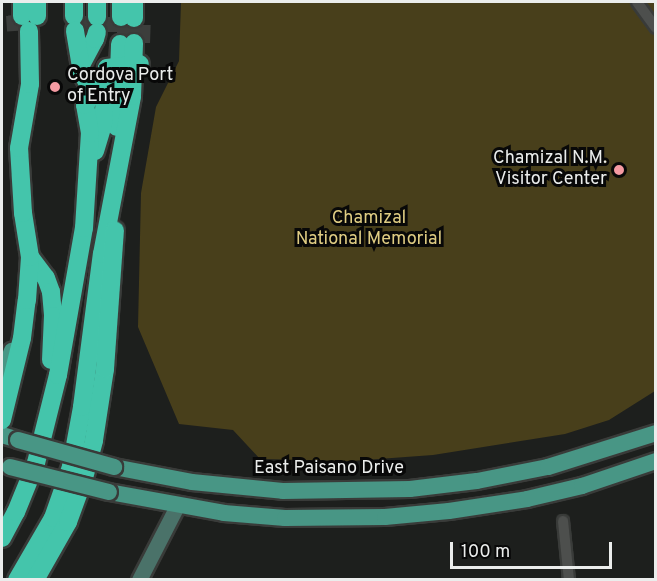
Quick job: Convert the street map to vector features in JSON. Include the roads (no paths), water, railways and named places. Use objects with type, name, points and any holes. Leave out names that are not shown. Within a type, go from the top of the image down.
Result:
[{"type":"highway","points":[[2,420],[22,338],[30,257],[23,213],[19,147],[30,84],[28,19]]},
{"type":"highway","points":[[17,579],[53,518],[71,467],[82,407],[102,254],[122,153],[134,117],[129,65],[103,21]]},
{"type":"highway","points":[[2,538],[16,512],[36,463],[68,323],[86,216],[90,133],[85,105],[93,93],[93,88],[82,73],[103,21]]},
{"type":"highway","points":[[122,153],[119,134],[129,65]]},
{"type":"highway","points":[[88,170],[103,124],[106,72],[110,66],[129,65]]},
{"type":"highway","points":[[35,579],[68,522],[84,478],[94,440],[105,369],[113,278],[116,189]]},
{"type":"highway","points":[[30,257],[46,278],[51,292],[54,316],[48,413]]},
{"type":"main road","points":[[2,378],[24,319]]},
{"type":"main road","name":"East Paisano Drive","points":[[2,435],[114,467],[192,482],[239,488],[329,492],[458,484],[548,467],[656,433]]},
{"type":"main road","points":[[6,466],[177,507],[285,518],[385,517],[527,499],[582,486],[656,461]]},
{"type":"main road","points":[[140,579],[185,495],[190,493],[222,495],[239,488]]},
{"type":"street","points":[[637,2],[656,28]]},
{"type":"street","points":[[563,520],[569,579]]},
{"type":"tunnel","points":[[15,15],[16,31]]},
{"type":"tunnel","points":[[88,16],[88,31]]},
{"type":"tunnel","points":[[112,17],[112,32]]},
{"type":"tunnel","points":[[126,17],[126,44]]},
{"type":"tunnel","points":[[141,43],[142,17]]},
{"type":"place","name":"Cordova Port of Entry","points":[[55,87]]},
{"type":"place","name":"Chamizal N.M. Visitor Center","points":[[619,170]]},
{"type":"park label","name":"Chamizal National Memorial","points":[[369,230]]}]
